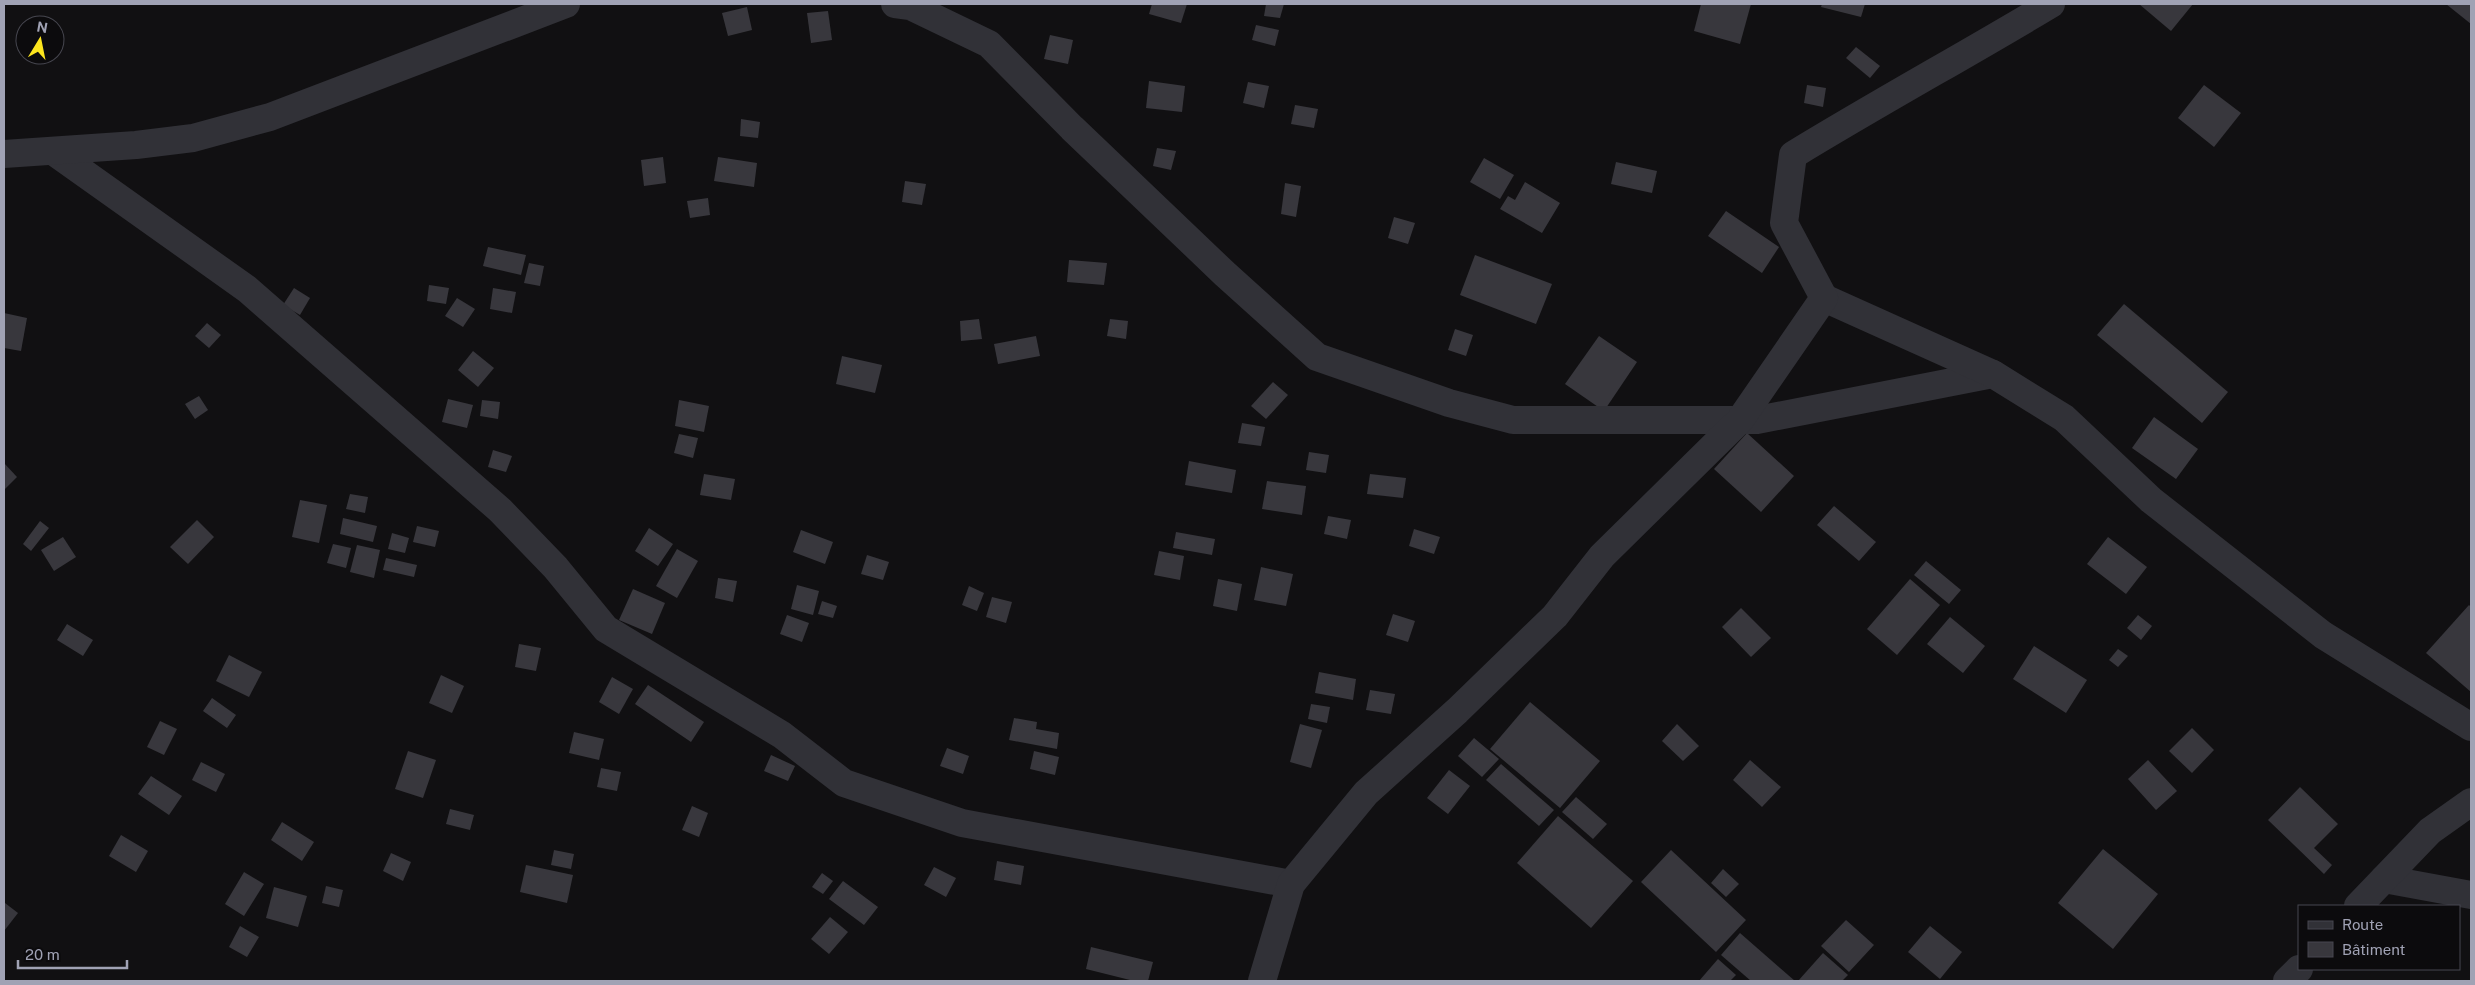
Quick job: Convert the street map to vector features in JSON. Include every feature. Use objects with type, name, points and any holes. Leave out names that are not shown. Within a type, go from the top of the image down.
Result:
[{"type":"street","points":[[4,154],[136,145],[193,138],[270,117],[566,4]]},
{"type":"street","points":[[895,4],[910,6],[989,44],[1079,135],[1225,274],[1317,357],[1449,403],[1514,420],[1758,420],[1993,374]]},
{"type":"street","points":[[2051,4],[1970,53],[1887,98],[1793,155],[1784,223],[1824,298],[1993,374],[2064,418],[2151,500],[2323,634],[2471,727]]},
{"type":"street","points":[[53,151],[247,289],[500,510],[556,568],[606,629],[782,735],[844,784],[962,823],[1291,884]]},
{"type":"street","points":[[1262,981],[1291,884],[1366,793],[1457,711],[1555,616],[1602,556],[1740,420],[1824,298]]},
{"type":"street","points":[[2359,905],[2430,830],[2471,802]]},
{"type":"street","points":[[2384,879],[2471,894]]},
{"type":"street","points":[[2288,981],[2298,970]]},
{"type":"building","points":[[1152,4],[1187,4],[1181,23],[1149,14]]},
{"type":"building","points":[[1266,4],[1284,4],[1280,18],[1264,16]]},
{"type":"building","points":[[1701,4],[1751,4],[1740,44],[1694,31]]},
{"type":"building","points":[[1822,4],[1865,4],[1861,17],[1821,7]]},
{"type":"building","points":[[2139,4],[2193,4],[2171,31]]},
{"type":"building","points":[[2446,4],[2471,4],[2471,24]]},
{"type":"building","points":[[747,7],[752,30],[728,36],[722,13]]},
{"type":"building","points":[[828,11],[832,40],[811,43],[807,13]]},
{"type":"building","points":[[1256,25],[1279,30],[1275,46],[1252,40]]},
{"type":"building","points":[[1050,35],[1073,40],[1068,64],[1044,59]]},
{"type":"building","points":[[1856,47],[1880,66],[1870,78],[1846,58]]},
{"type":"building","points":[[1149,81],[1185,86],[1182,112],[1146,108]]},
{"type":"building","points":[[1248,82],[1269,86],[1264,108],[1243,103]]},
{"type":"building","points":[[1807,85],[1826,88],[1823,107],[1804,103]]},
{"type":"building","points":[[2204,85],[2241,113],[2214,147],[2178,118]]},
{"type":"building","points":[[1295,105],[1318,109],[1314,128],[1291,124]]},
{"type":"building","points":[[741,119],[760,122],[758,138],[740,136]]},
{"type":"building","points":[[1157,148],[1176,151],[1171,170],[1153,166]]},
{"type":"building","points":[[663,157],[666,183],[644,186],[641,160]]},
{"type":"building","points":[[718,157],[757,163],[754,187],[714,181]]},
{"type":"building","points":[[1484,158],[1514,175],[1500,199],[1470,182]]},
{"type":"building","points":[[1616,162],[1657,171],[1652,193],[1611,184]]},
{"type":"building","points":[[905,181],[926,184],[922,205],[902,202]]},
{"type":"building","points":[[1525,182],[1560,203],[1542,233],[1500,209],[1508,196],[1515,200]]},
{"type":"building","points":[[1285,183],[1301,186],[1296,217],[1281,214]]},
{"type":"building","points":[[708,198],[710,215],[690,218],[687,201]]},
{"type":"building","points":[[1726,211],[1779,247],[1762,273],[1708,236]]},
{"type":"building","points":[[1394,217],[1415,223],[1408,244],[1388,238]]},
{"type":"building","points":[[488,247],[526,255],[521,275],[483,266]]},
{"type":"building","points":[[1475,255],[1552,284],[1536,324],[1460,295]]},
{"type":"building","points":[[1069,260],[1107,263],[1104,285],[1067,282]]},
{"type":"building","points":[[529,263],[544,266],[540,286],[524,283]]},
{"type":"building","points":[[429,285],[449,288],[446,304],[427,301]]},
{"type":"building","points":[[294,288],[310,298],[300,315],[283,305]]},
{"type":"building","points":[[493,288],[516,292],[512,313],[490,309]]},
{"type":"building","points":[[457,298],[475,309],[463,327],[445,316]]},
{"type":"building","points":[[2124,304],[2228,392],[2202,423],[2097,335]]},
{"type":"building","points":[[4,313],[27,318],[21,351],[4,348]]},
{"type":"building","points":[[979,319],[982,339],[961,341],[960,321]]},
{"type":"building","points":[[1110,319],[1128,321],[1126,339],[1107,336]]},
{"type":"building","points":[[207,323],[221,335],[209,348],[195,336]]},
{"type":"building","points":[[1455,329],[1473,335],[1466,356],[1448,350]]},
{"type":"building","points":[[1036,336],[1040,356],[998,364],[994,344]]},
{"type":"building","points":[[1599,336],[1637,362],[1604,411],[1565,384]]},
{"type":"building","points":[[473,351],[494,368],[478,387],[458,370]]},
{"type":"building","points":[[842,356],[882,365],[875,393],[836,384]]},
{"type":"building","points":[[1273,382],[1288,395],[1266,419],[1251,406]]},
{"type":"building","points":[[199,396],[208,410],[195,419],[185,404]]},
{"type":"building","points":[[448,399],[473,405],[467,428],[442,422]]},
{"type":"building","points":[[482,400],[500,402],[498,419],[480,416]]},
{"type":"building","points":[[679,400],[709,406],[704,432],[675,426]]},
{"type":"building","points":[[2154,417],[2198,449],[2176,479],[2132,448]]},
{"type":"building","points":[[1242,423],[1265,427],[1261,446],[1238,443]]},
{"type":"building","points":[[1747,433],[1794,476],[1761,512],[1714,469]]},
{"type":"building","points":[[679,434],[698,438],[693,458],[674,453]]},
{"type":"building","points":[[493,450],[512,456],[506,472],[488,467]]},
{"type":"building","points":[[1309,452],[1329,455],[1326,473],[1306,470]]},
{"type":"building","points":[[1189,461],[1236,470],[1232,493],[1185,485]]},
{"type":"building","points":[[4,463],[17,477],[4,490]]},
{"type":"building","points":[[704,474],[735,479],[731,500],[700,495]]},
{"type":"building","points":[[1370,474],[1406,478],[1403,498],[1367,494]]},
{"type":"building","points":[[1267,481],[1306,486],[1302,515],[1262,509]]},
{"type":"building","points":[[350,494],[368,497],[365,513],[346,509]]},
{"type":"building","points":[[300,500],[327,505],[319,543],[292,537]]},
{"type":"building","points":[[1834,506],[1876,542],[1859,561],[1817,525]]},
{"type":"building","points":[[1328,516],[1351,520],[1347,539],[1324,534]]},
{"type":"building","points":[[343,518],[377,526],[373,542],[340,534]]},
{"type":"building","points":[[197,520],[214,537],[188,564],[170,547]]},
{"type":"building","points":[[40,521],[49,528],[31,551],[23,544]]},
{"type":"building","points":[[417,526],[439,531],[435,547],[413,542]]},
{"type":"building","points":[[649,528],[673,544],[658,566],[635,551]]},
{"type":"building","points":[[1414,529],[1440,537],[1434,554],[1409,546]]},
{"type":"building","points":[[801,530],[833,542],[825,564],[793,552]]},
{"type":"building","points":[[1176,532],[1215,539],[1212,555],[1173,548]]},
{"type":"building","points":[[392,533],[409,538],[405,553],[388,549]]},
{"type":"building","points":[[63,537],[76,557],[54,571],[41,550]]},
{"type":"building","points":[[2108,537],[2147,567],[2126,594],[2087,564]]},
{"type":"building","points":[[333,544],[351,548],[346,568],[327,563]]},
{"type":"building","points":[[357,545],[380,550],[374,578],[350,572]]},
{"type":"building","points":[[677,549],[698,561],[677,598],[656,586]]},
{"type":"building","points":[[1159,551],[1184,556],[1180,580],[1154,575]]},
{"type":"building","points":[[867,555],[889,562],[883,580],[861,574]]},
{"type":"building","points":[[386,558],[417,565],[414,577],[383,570]]},
{"type":"building","points":[[1926,561],[1961,590],[1949,604],[1914,575]]},
{"type":"building","points":[[1261,567],[1293,574],[1286,606],[1254,600]]},
{"type":"building","points":[[718,578],[737,581],[733,602],[715,598]]},
{"type":"building","points":[[1218,579],[1242,584],[1237,611],[1213,606]]},
{"type":"building","points":[[1910,579],[1940,605],[1897,655],[1867,629]]},
{"type":"building","points":[[797,585],[819,591],[813,615],[791,609]]},
{"type":"building","points":[[969,586],[984,593],[977,611],[962,605]]},
{"type":"building","points":[[633,589],[665,603],[652,634],[619,620]]},
{"type":"building","points":[[992,597],[1012,602],[1006,623],[986,617]]},
{"type":"building","points":[[822,601],[837,606],[833,618],[818,614]]},
{"type":"building","points":[[2469,605],[2471,607],[2471,692],[2426,653]]},
{"type":"building","points":[[1741,608],[1771,638],[1751,657],[1722,627]]},
{"type":"building","points":[[1393,614],[1415,621],[1408,642],[1386,635]]},
{"type":"building","points":[[787,615],[809,623],[802,642],[780,634]]},
{"type":"building","points":[[2138,615],[2152,626],[2141,640],[2127,628]]},
{"type":"building","points":[[1950,617],[1985,646],[1963,673],[1927,644]]},
{"type":"building","points":[[67,624],[93,640],[83,656],[57,640]]},
{"type":"building","points":[[519,644],[541,648],[536,671],[515,667]]},
{"type":"building","points":[[2034,646],[2087,680],[2066,713],[2013,679]]},
{"type":"building","points":[[2118,649],[2128,656],[2118,667],[2109,660]]},
{"type":"building","points":[[229,655],[262,672],[249,697],[216,681]]},
{"type":"building","points":[[1319,672],[1356,679],[1353,700],[1315,693]]},
{"type":"building","points":[[441,675],[464,686],[452,713],[429,703]]},
{"type":"building","points":[[612,677],[633,689],[619,714],[599,702]]},
{"type":"building","points":[[648,685],[704,722],[691,742],[635,704]]},
{"type":"building","points":[[1370,690],[1395,694],[1391,714],[1366,710]]},
{"type":"building","points":[[212,698],[236,715],[227,728],[203,711]]},
{"type":"building","points":[[1530,702],[1600,761],[1560,808],[1490,749]]},
{"type":"building","points":[[1311,704],[1330,707],[1327,723],[1308,719]]},
{"type":"building","points":[[1014,718],[1037,722],[1036,729],[1059,733],[1057,749],[1009,740]]},
{"type":"building","points":[[160,721],[177,729],[164,755],[147,747]]},
{"type":"building","points":[[1300,724],[1322,730],[1311,768],[1290,762]]},
{"type":"building","points":[[1677,724],[1699,746],[1683,761],[1662,741]]},
{"type":"building","points":[[2192,728],[2214,750],[2192,773],[2169,751]]},
{"type":"building","points":[[574,732],[604,739],[599,760],[569,753]]},
{"type":"building","points":[[1474,738],[1499,759],[1482,777],[1458,756]]},
{"type":"building","points":[[947,748],[969,756],[963,774],[940,766]]},
{"type":"building","points":[[408,751],[436,760],[423,798],[395,789]]},
{"type":"building","points":[[1034,751],[1059,757],[1055,775],[1030,769]]},
{"type":"building","points":[[771,755],[795,766],[788,781],[764,771]]},
{"type":"building","points":[[1750,760],[1781,787],[1762,807],[1733,780]]},
{"type":"building","points":[[2148,760],[2177,791],[2156,810],[2128,779]]},
{"type":"building","points":[[201,762],[225,774],[216,792],[192,780]]},
{"type":"building","points":[[1501,764],[1554,810],[1539,826],[1486,780]]},
{"type":"building","points":[[601,768],[621,772],[617,791],[597,787]]},
{"type":"building","points":[[1449,770],[1470,786],[1448,814],[1427,798]]},
{"type":"building","points":[[151,776],[182,796],[169,815],[138,794]]},
{"type":"building","points":[[2300,787],[2338,824],[2314,848],[2332,865],[2324,874],[2268,820]]},
{"type":"building","points":[[1576,797],[1607,824],[1593,839],[1562,812]]},
{"type":"building","points":[[692,806],[708,813],[699,837],[682,830]]},
{"type":"building","points":[[450,809],[474,815],[470,830],[446,824]]},
{"type":"building","points":[[1558,816],[1633,881],[1591,928],[1517,863]]},
{"type":"building","points":[[282,822],[314,842],[302,861],[271,840]]},
{"type":"building","points":[[121,835],[148,851],[136,872],[109,856]]},
{"type":"building","points":[[2103,849],[2158,894],[2113,949],[2058,903]]},
{"type":"building","points":[[554,850],[574,854],[571,869],[551,865]]},
{"type":"building","points":[[1671,850],[1746,920],[1716,952],[1641,882]]},
{"type":"building","points":[[391,853],[411,862],[403,881],[383,871]]},
{"type":"building","points":[[997,861],[1024,866],[1021,885],[994,880]]},
{"type":"building","points":[[526,865],[573,875],[567,903],[520,892]]},
{"type":"building","points":[[934,867],[956,878],[946,897],[924,885]]},
{"type":"building","points":[[1723,869],[1739,884],[1726,897],[1711,883]]},
{"type":"building","points":[[244,872],[264,884],[244,916],[225,904]]},
{"type":"building","points":[[822,873],[833,881],[823,894],[812,887]]},
{"type":"building","points":[[843,881],[878,907],[864,925],[829,899]]},
{"type":"building","points":[[326,886],[343,890],[339,907],[322,903]]},
{"type":"building","points":[[274,887],[307,896],[298,927],[266,918]]},
{"type":"building","points":[[5,903],[18,913],[4,931],[4,905]]},
{"type":"building","points":[[830,917],[848,932],[829,954],[811,939]]},
{"type":"building","points":[[1846,920],[1874,945],[1849,972],[1821,946]]},
{"type":"building","points":[[240,926],[259,937],[247,957],[229,947]]},
{"type":"building","points":[[1930,926],[1962,952],[1940,979],[1908,952]]},
{"type":"building","points":[[1740,933],[1795,981],[1751,981],[1721,955]]},
{"type":"building","points":[[1091,947],[1153,962],[1148,981],[1134,981],[1086,969]]},
{"type":"building","points":[[1823,953],[1848,975],[1842,981],[1798,981]]},
{"type":"building","points":[[1718,959],[1736,975],[1730,981],[1699,981]]}]
